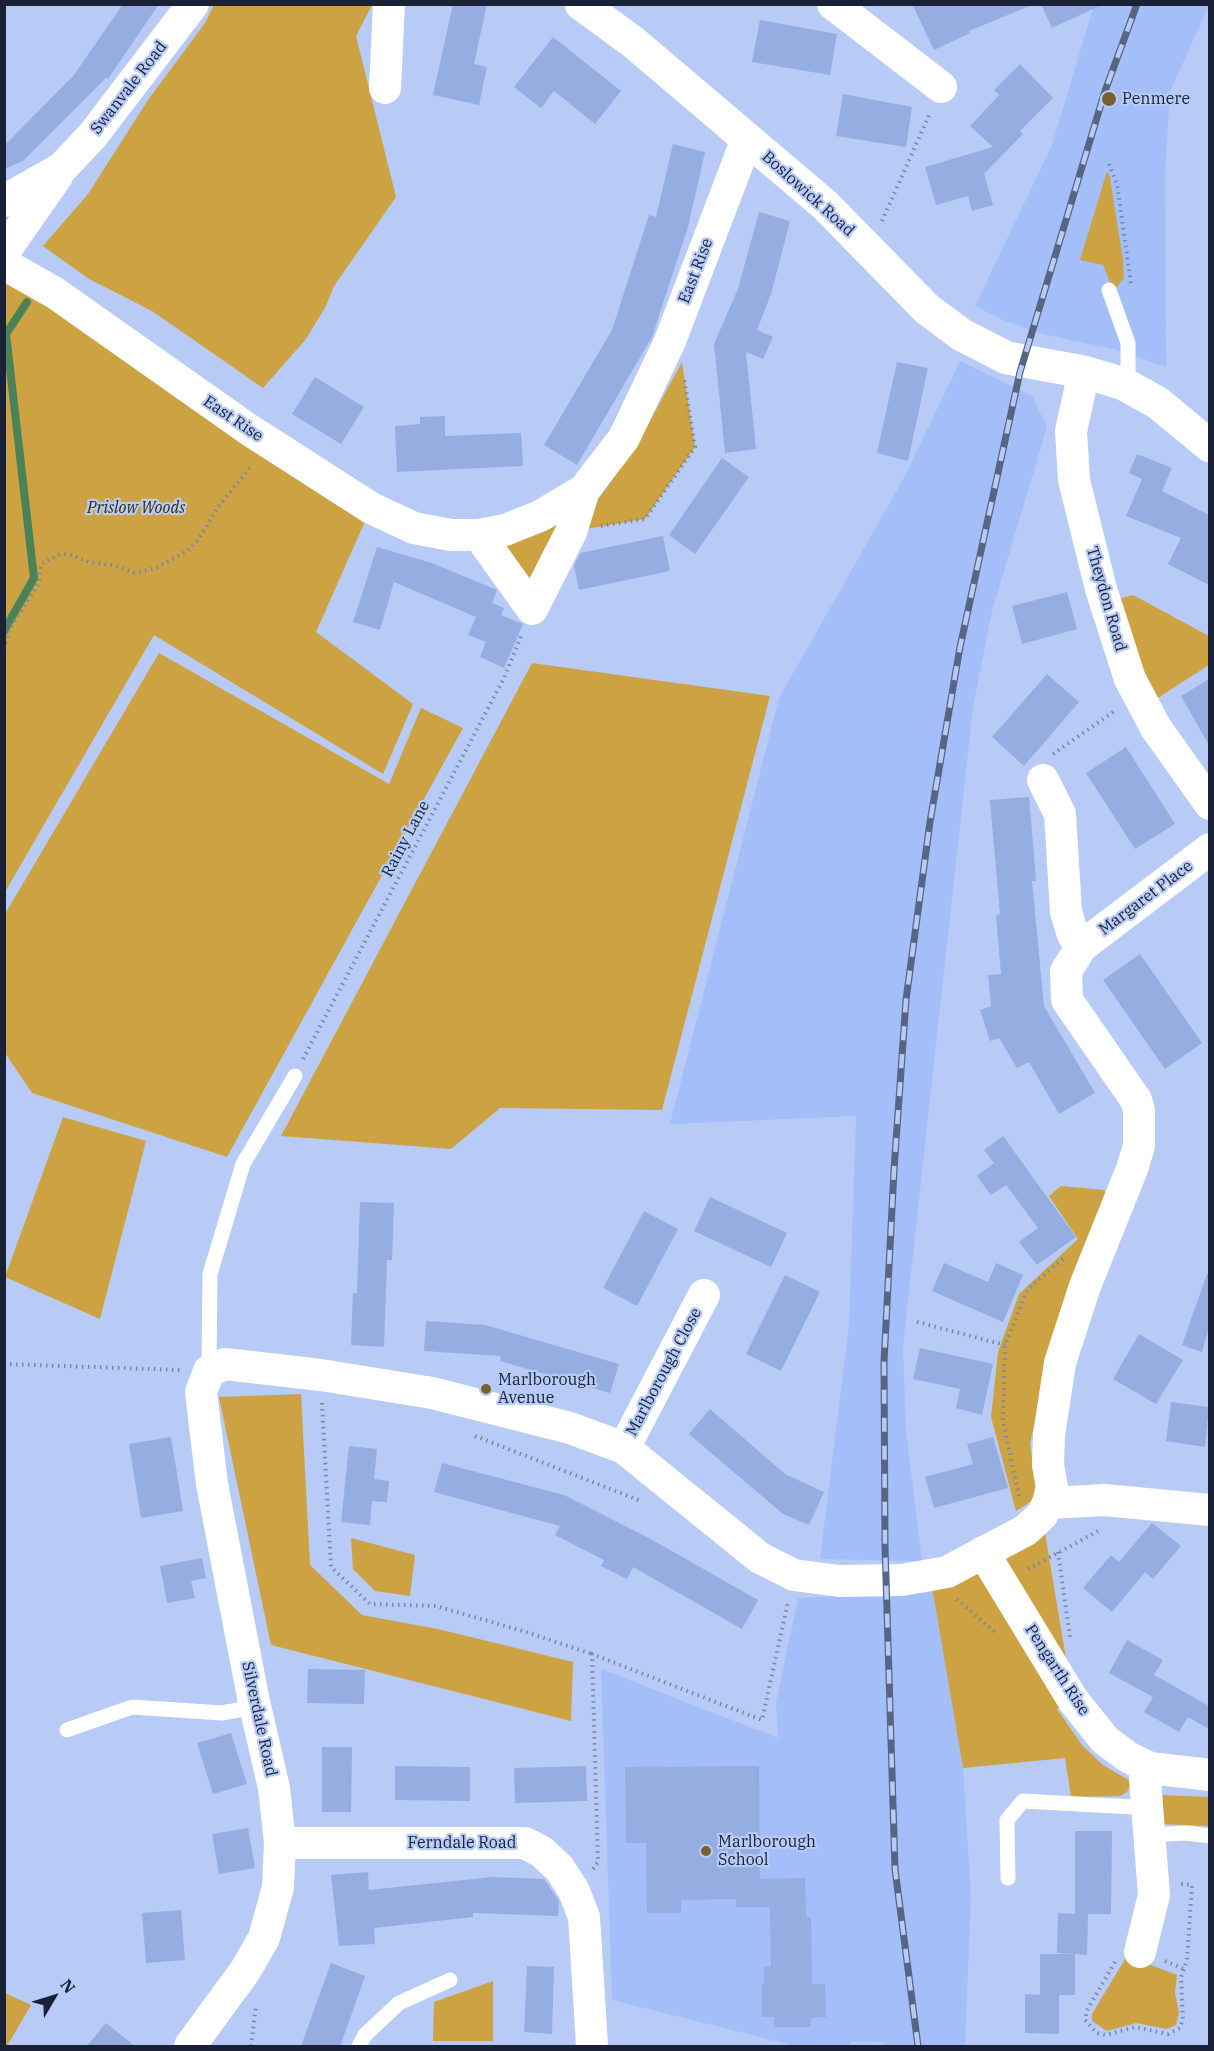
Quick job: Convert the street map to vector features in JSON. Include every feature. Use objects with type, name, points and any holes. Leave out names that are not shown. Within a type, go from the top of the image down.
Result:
[{"type":"street","name":"Swanvale Road","points":[[4,252],[62,168],[93,135],[193,4]]},
{"type":"street","points":[[385,87],[389,4]]},
{"type":"street","name":"Boslowick Road","points":[[581,4],[633,42],[825,205],[936,316],[980,346],[1007,358],[1084,372],[1124,384],[1158,403],[1209,446]]},
{"type":"street","points":[[849,9],[941,87]]},
{"type":"street","name":"East Rise","points":[[532,609],[571,532],[584,490],[624,438],[670,341],[747,140]]},
{"type":"street","name":"Swanvale Road","points":[[4,201],[62,168]]},
{"type":"street","name":"East Rise","points":[[4,264],[56,293],[128,346],[269,443],[371,508],[414,528],[452,535],[478,536],[505,530],[540,516],[584,490]]},
{"type":"street","name":"Theydon Road","points":[[1084,372],[1071,431],[1074,480],[1101,589],[1130,679],[1156,728],[1209,804]]},
{"type":"street","points":[[478,536],[532,609]]},
{"type":"street","name":"Margaret Place","points":[[1043,780],[1060,814],[1066,912],[1073,934],[1082,946]]},
{"type":"street","name":"Margaret Place","points":[[1048,1503],[1052,1488],[1048,1465],[1049,1436],[1060,1363],[1085,1286],[1139,1146],[1139,1110],[1136,1100],[1068,1000],[1065,971],[1082,946],[1209,849]]},
{"type":"street","name":"Marlborough Close","points":[[624,1448],[704,1295]]},
{"type":"street","points":[[209,1371],[225,1364],[321,1375],[432,1393],[570,1428],[624,1448],[760,1558],[794,1575],[839,1581],[902,1580],[947,1572],[1026,1530],[1042,1515],[1048,1503],[1104,1500],[1209,1510]]},
{"type":"street","name":"Silverdale Road","points":[[190,2046],[245,1971],[264,1938],[278,1887],[280,1843],[274,1788],[255,1707],[212,1484],[201,1392],[209,1371]]},
{"type":"street","name":"Pengarth Rise","points":[[983,1552],[1073,1700],[1105,1740],[1128,1757],[1150,1768],[1209,1775]]},
{"type":"street","points":[[1140,1952],[1154,1895],[1145,1779],[1150,1768]]},
{"type":"street","name":"Ferndale Road","points":[[280,1843],[525,1843],[542,1852],[560,1869],[574,1891],[584,1917],[592,2046]]},
{"type":"lane","points":[[1109,290],[1128,343],[1128,370],[1124,384]]},
{"type":"lane","points":[[209,1371],[210,1274],[243,1164],[295,1076]]},
{"type":"lane","points":[[67,1730],[132,1707],[222,1713],[255,1707]]},
{"type":"lane","points":[[1008,1878],[1007,1820],[1023,1801],[1132,1807],[1146,1803]]},
{"type":"lane","points":[[1149,1835],[1186,1833],[1209,1836]]},
{"type":"lane","points":[[359,2046],[365,2035],[399,2003],[450,1980]]},
{"type":"path","points":[[880,226],[941,87]]},
{"type":"path","points":[[1109,164],[1117,184],[1131,286]]},
{"type":"path","points":[[571,532],[645,519],[695,447],[682,363],[670,341]]},
{"type":"path","points":[[4,649],[9,630],[39,583],[41,564],[59,555],[69,554],[89,562],[113,565],[135,573],[156,568],[187,551],[200,539],[218,507],[269,443]]},
{"type":"path","name":"Rainy Lane","points":[[295,1076],[504,678],[532,609]]},
{"type":"path","points":[[1043,780],[1041,762],[1138,694]]},
{"type":"path","points":[[1026,1530],[1004,1427],[1002,1389],[1005,1345],[1028,1289],[1073,1252]]},
{"type":"path","points":[[917,1322],[1005,1345]]},
{"type":"path","points":[[4,1364],[209,1371]]},
{"type":"path","points":[[321,1375],[331,1566],[370,1604],[436,1606],[526,1632],[592,1654],[762,1720],[794,1575]]},
{"type":"path","points":[[468,1433],[644,1502]]},
{"type":"path","points":[[955,1597],[1003,1584],[1114,1523],[1128,1502]]},
{"type":"path","points":[[1058,1552],[1070,1642]]},
{"type":"path","points":[[574,1891],[598,1862],[592,1654]]},
{"type":"shaded area","points":[[1094,5],[1209,5],[1170,92],[1165,174],[1166,367],[1114,349],[1042,334],[1003,320],[975,306],[1052,145]]},
{"type":"shaded area","points":[[960,361],[1032,396],[1047,427],[992,611],[973,707],[903,1346],[906,1430],[922,1561],[820,1559],[849,1325],[856,1116],[670,1124],[779,698],[905,476]]},
{"type":"shaded area","points":[[934,1592],[963,1768],[971,1896],[965,2046],[884,2046],[883,2042],[852,2041],[850,2046],[796,2046],[612,2000],[601,1669],[778,1738],[776,1703],[798,1598]]},
{"type":"green space","points":[[214,5],[372,5],[356,36],[396,197],[334,286],[326,306],[306,339],[263,388],[152,311],[89,279],[43,246],[88,194],[148,100],[205,23]]},
{"type":"green space","points":[[1107,171],[1123,260],[1124,278],[1117,287],[1112,287],[1103,265],[1080,260]]},
{"type":"green space","name":"Prislow Woods","points":[[5,270],[371,508],[316,632],[413,704],[383,774],[154,635],[5,892]]},
{"type":"green space","points":[[682,362],[695,447],[645,519],[574,531],[530,598],[491,543],[569,519],[600,497],[638,443]]},
{"type":"green space","points":[[1133,595],[1209,636],[1209,665],[1153,701],[1115,600]]},
{"type":"green space","points":[[159,653],[389,784],[421,708],[463,728],[227,1157],[32,1093],[5,1053],[5,914]]},
{"type":"green space","points":[[532,663],[770,696],[662,1110],[500,1108],[451,1149],[281,1136]]},
{"type":"green space","points":[[63,1117],[146,1141],[100,1319],[5,1277]]},
{"type":"green space","points":[[1061,1186],[1104,1190],[1108,1196],[1039,1402],[1030,1444],[1036,1490],[1035,1499],[1016,1511],[991,1417],[998,1352],[1019,1294],[1078,1239],[1049,1196]]},
{"type":"green space","points":[[301,1394],[310,1565],[362,1615],[438,1629],[573,1662],[571,1721],[271,1645],[219,1397]]},
{"type":"green space","points":[[1042,1515],[1073,1700],[1057,1709],[1082,1745],[1103,1765],[1132,1782],[1127,1792],[1120,1796],[1071,1797],[1065,1758],[963,1768],[930,1575]]},
{"type":"green space","points":[[351,1538],[415,1555],[410,1596],[375,1591],[353,1569]]},
{"type":"green space","points":[[1160,1795],[1209,1797],[1209,1826],[1161,1824]]},
{"type":"green space","points":[[1127,1956],[1177,1975],[1175,1993],[1179,2013],[1176,2025],[1167,2029],[1136,2023],[1107,2031],[1092,2021],[1092,2014]]},
{"type":"green space","points":[[493,1981],[493,2041],[433,2041],[434,2002]]},
{"type":"green space","points":[[5,1993],[31,2005],[7,2046],[4,2046]]},
{"type":"building","points":[[123,4],[159,4],[108,79],[106,78],[23,161],[4,169],[4,146],[74,75]]},
{"type":"building","points":[[453,4],[487,4],[474,64],[487,67],[479,105],[433,95]]},
{"type":"building","points":[[912,4],[1032,5],[969,31],[970,33],[934,50]]},
{"type":"building","points":[[1041,4],[1104,4],[1052,28]]},
{"type":"building","points":[[760,20],[837,34],[830,75],[752,62]]},
{"type":"building","points":[[553,37],[621,91],[595,124],[554,91],[541,108],[514,87]]},
{"type":"building","points":[[1020,64],[1053,98],[1020,131],[1023,134],[984,174],[993,205],[972,211],[968,196],[936,205],[925,167],[993,147],[970,126],[999,95],[994,90]]},
{"type":"building","points":[[843,94],[912,107],[906,147],[836,136]]},
{"type":"building","points":[[673,144],[705,152],[688,227],[652,337],[577,465],[544,445],[612,330],[649,215],[656,217]]},
{"type":"building","points":[[759,212],[790,221],[771,294],[757,330],[773,337],[763,359],[746,352],[756,449],[725,453],[714,344],[738,289]]},
{"type":"building","points":[[897,362],[928,368],[908,461],[877,453]]},
{"type":"building","points":[[315,377],[364,407],[341,444],[292,414]]},
{"type":"building","points":[[445,416],[445,436],[521,433],[523,466],[397,472],[395,426],[420,424],[420,417]]},
{"type":"building","points":[[1137,454],[1172,468],[1162,491],[1209,515],[1209,585],[1168,564],[1181,538],[1126,516],[1142,479],[1129,473]]},
{"type":"building","points":[[722,458],[749,477],[695,554],[669,535]]},
{"type":"building","points":[[663,536],[670,571],[579,590],[574,566],[580,553]]},
{"type":"building","points":[[377,547],[432,563],[497,590],[492,603],[504,608],[501,615],[523,624],[504,668],[480,657],[486,642],[468,635],[476,617],[394,582],[380,630],[353,622]]},
{"type":"building","points":[[1067,592],[1077,629],[1022,644],[1012,606]]},
{"type":"building","points":[[1047,674],[1079,702],[1024,766],[992,737]]},
{"type":"building","points":[[1209,679],[1209,745],[1181,696]]},
{"type":"building","points":[[1126,747],[1175,824],[1135,849],[1086,773]]},
{"type":"building","points":[[1029,797],[1036,881],[1032,881],[1044,1006],[1095,1093],[1059,1114],[1029,1062],[1017,1068],[999,1038],[990,1041],[980,1010],[991,1006],[988,975],[1001,974],[996,915],[1000,914],[990,800]]},
{"type":"building","points":[[1140,954],[1202,1043],[1165,1069],[1103,980]]},
{"type":"building","points":[[1003,1136],[1076,1237],[1037,1265],[1019,1242],[1038,1228],[1006,1185],[991,1195],[977,1176],[994,1163],[984,1150]]},
{"type":"building","points":[[710,1197],[787,1233],[771,1267],[694,1231]]},
{"type":"building","points":[[360,1202],[394,1203],[392,1260],[387,1260],[384,1347],[351,1345],[353,1293],[357,1293]]},
{"type":"building","points":[[644,1211],[678,1229],[637,1306],[603,1288]]},
{"type":"building","points":[[944,1263],[988,1282],[996,1263],[1023,1275],[1003,1322],[932,1291]]},
{"type":"building","points":[[1207,1274],[1209,1274],[1209,1327],[1202,1352],[1182,1345]]},
{"type":"building","points":[[785,1275],[820,1292],[781,1371],[746,1354]]},
{"type":"building","points":[[426,1321],[485,1325],[619,1364],[610,1393],[500,1361],[501,1356],[424,1351]]},
{"type":"building","points":[[1139,1334],[1183,1360],[1156,1404],[1113,1379]]},
{"type":"building","points":[[920,1348],[993,1364],[982,1415],[956,1408],[960,1389],[913,1379]]},
{"type":"building","points":[[1171,1402],[1209,1407],[1205,1447],[1166,1441]]},
{"type":"building","points":[[710,1409],[785,1474],[824,1492],[809,1525],[783,1514],[689,1434]]},
{"type":"building","points":[[171,1437],[183,1511],[141,1518],[129,1444]]},
{"type":"building","points":[[993,1437],[1008,1488],[934,1508],[925,1477],[973,1464],[967,1444]]},
{"type":"building","points":[[349,1446],[377,1449],[374,1479],[389,1481],[387,1502],[372,1501],[370,1525],[341,1522]]},
{"type":"building","points":[[442,1463],[564,1495],[649,1538],[758,1600],[742,1629],[633,1567],[627,1579],[601,1566],[604,1560],[555,1535],[560,1526],[434,1492]]},
{"type":"building","points":[[1152,1523],[1181,1546],[1153,1579],[1145,1572],[1112,1612],[1083,1588],[1111,1555],[1119,1562]]},
{"type":"building","points":[[202,1558],[206,1578],[191,1581],[195,1598],[167,1603],[160,1566]]},
{"type":"building","points":[[1127,1640],[1163,1660],[1154,1675],[1209,1706],[1209,1729],[1188,1717],[1179,1732],[1144,1712],[1153,1697],[1109,1673]]},
{"type":"building","points":[[308,1669],[365,1670],[364,1704],[307,1703]]},
{"type":"building","points":[[231,1733],[247,1784],[213,1794],[197,1743]]},
{"type":"building","points":[[322,1747],[352,1747],[351,1812],[322,1812]]},
{"type":"building","points":[[395,1766],[470,1767],[470,1801],[395,1800]]},
{"type":"building","points":[[586,1766],[587,1801],[515,1803],[514,1768]]},
{"type":"building","points":[[759,1766],[760,1879],[805,1878],[806,1917],[811,1917],[812,1984],[825,1984],[826,2017],[811,2018],[811,2027],[774,2027],[774,2017],[762,2017],[764,1966],[771,1967],[770,1907],[736,1907],[736,1899],[681,1900],[681,1913],[647,1913],[646,1843],[626,1843],[625,1767]]},
{"type":"building","points":[[248,1828],[255,1868],[219,1874],[212,1834]]},
{"type":"building","points":[[1075,1831],[1112,1831],[1111,1914],[1088,1914],[1087,1955],[1075,1954],[1075,1995],[1059,1995],[1059,2034],[1025,2033],[1025,1994],[1040,1995],[1040,1954],[1074,1954],[1057,1953],[1058,1913],[1075,1914]]},
{"type":"building","points":[[368,1872],[369,1890],[492,1877],[544,1879],[559,1901],[558,1916],[473,1913],[473,1917],[374,1928],[375,1944],[339,1946],[331,1875]]},
{"type":"building","points":[[181,1910],[185,1960],[146,1963],[142,1913]]},
{"type":"building","points":[[331,1963],[365,1976],[351,2016],[340,2046],[301,2046]]},
{"type":"building","points":[[527,1966],[554,1967],[552,2034],[524,2032]]},
{"type":"building","points":[[106,2023],[135,2046],[87,2046]]},
{"type":"waterway","points":[[4,631],[34,578],[6,334],[27,302]]},
{"type":"railway","points":[[918,2046],[895,1869],[885,1546],[884,1362],[906,1000],[930,822],[960,647],[1020,372],[1105,91],[1137,4]]},
{"type":"place","name":"Penmere","points":[[1109,99]]},
{"type":"place","name":"Marlborough Avenue","points":[[486,1389]]},
{"type":"place","name":"Marlborough School","points":[[706,1851]]}]
